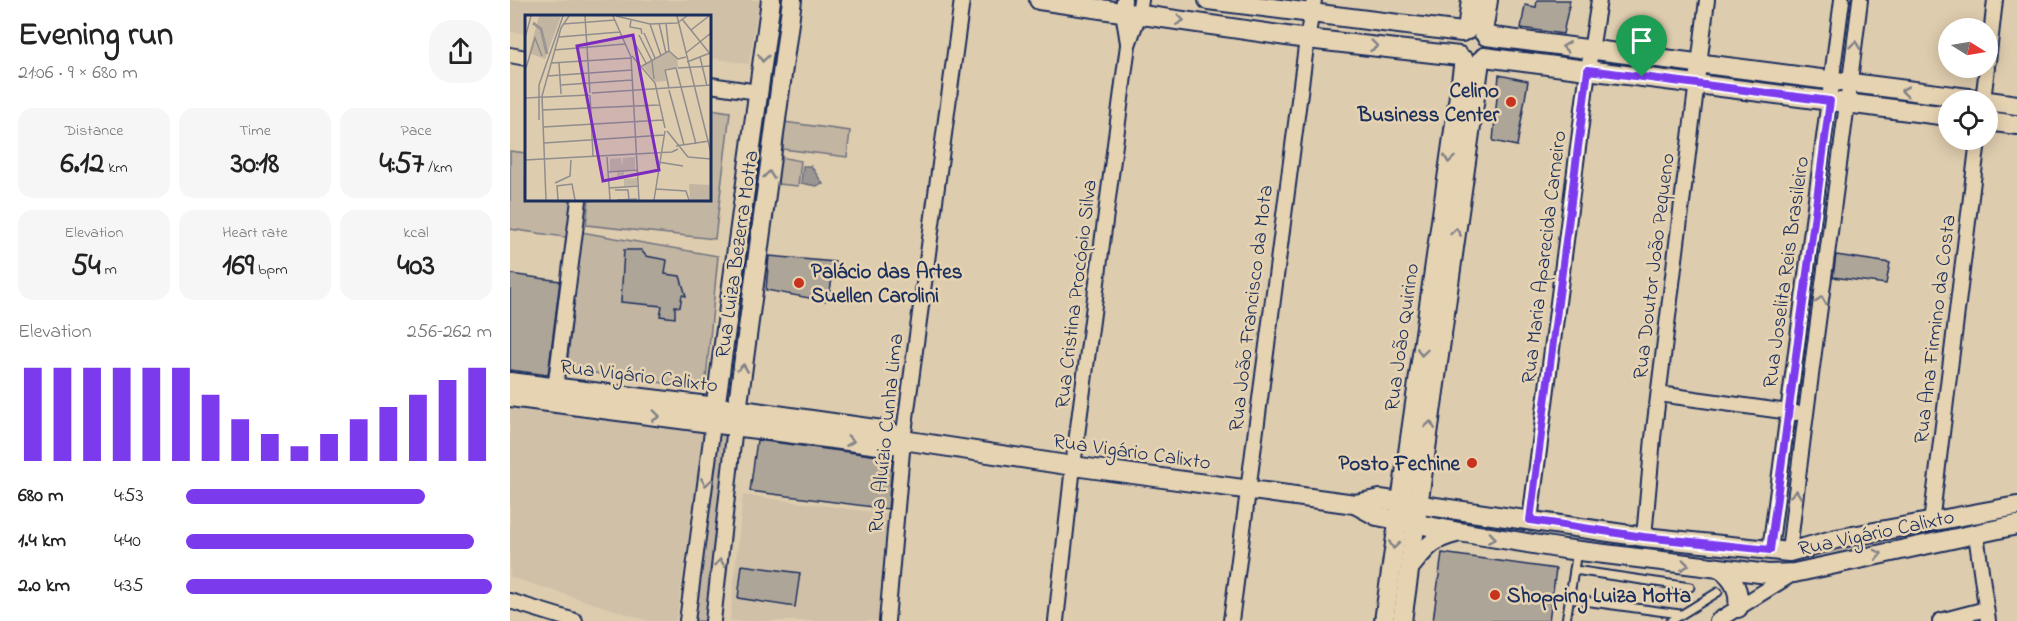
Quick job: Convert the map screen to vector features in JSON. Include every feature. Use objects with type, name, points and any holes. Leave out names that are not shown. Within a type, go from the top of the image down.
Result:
[{"type":"main road","name":"Rua Luiza Bezerra Motta","points":[[714,415],[771,0]]},
{"type":"main road","name":"Rua Luiza Bezerra Motta","points":[[736,418],[792,0]]},
{"type":"main road","points":[[1039,0],[1132,6],[1306,39],[1588,70],[1938,115]]},
{"type":"main road","points":[[1208,0],[1312,7],[1591,51],[1938,96]]},
{"type":"main road","points":[[1471,0],[1474,33],[1489,47],[1472,58]]},
{"type":"main road","points":[[1472,58],[1456,46],[1457,41],[1474,33],[1488,0]]},
{"type":"main road","name":"Rua João Quirino","points":[[1384,621],[1407,523],[1472,58]]},
{"type":"main road","points":[[1998,103],[2017,105]]},
{"type":"main road","points":[[1998,122],[2017,125]]},
{"type":"main road","points":[[732,288],[753,292]]},
{"type":"main road","name":"Rua Vigário Calixto","points":[[510,382],[554,395],[736,418],[889,431],[903,440],[1248,490],[1355,504],[1380,499],[1644,537],[1789,552],[1836,539],[2017,506]]},
{"type":"main road","name":"Rua Vigário Calixto","points":[[510,397],[554,395]]},
{"type":"main road","name":"Rua Vigário Calixto","points":[[1355,504],[1377,516],[1459,532],[1577,551],[1768,574],[1794,573],[2017,525]]},
{"type":"main road","name":"Rua João Quirino","points":[[1402,621],[1409,569],[1407,523]]},
{"type":"main road","points":[[1409,569],[1428,545],[1439,537],[1459,532]]},
{"type":"main road","points":[[1722,569],[1734,580],[1739,600],[1738,608]]},
{"type":"street","name":"Rua Aluízio Cunha Lima","points":[[887,621],[903,440],[962,0]]},
{"type":"street","name":"Rua Maria Aparecida Carneiro","points":[[1530,520],[1599,0]]},
{"type":"street","name":"Rua Doutor João Pequeno","points":[[1644,537],[1707,0]]},
{"type":"street","name":"Rua Joselita Reis Brasileiro","points":[[1789,552],[1839,102],[1832,82],[1842,0]]},
{"type":"street","name":"Rua Joselita Reis Brasileiro","points":[[1770,550],[1787,412],[1839,102],[1850,85],[1860,0]]},
{"type":"street","points":[[1993,18],[1995,0]]},
{"type":"street","name":"Rua Cristina Procópio Silva","points":[[1056,621],[1073,466],[1132,6]]},
{"type":"street","name":"Rua João Francisco da Mota","points":[[1231,621],[1312,7]]},
{"type":"street","points":[[510,55],[525,58]]},
{"type":"street","points":[[711,85],[758,92]]},
{"type":"street","name":"Rua Ana Firmino da Costa","points":[[1931,523],[1977,150]]},
{"type":"street","points":[[554,395],[579,201]]},
{"type":"street","points":[[1659,394],[1805,414]]},
{"type":"street","name":"Rua Luiza Bezerra Motta","points":[[687,621],[714,415]]},
{"type":"street","name":"Rua Luiza Bezerra Motta","points":[[713,621],[736,418]]},
{"type":"street","points":[[1940,621],[1987,615],[1976,534]]},
{"type":"street","points":[[1717,621],[1794,573]]},
{"type":"street","points":[[510,601],[575,621]]},
{"type":"lane","points":[[1566,621],[1577,551]]},
{"type":"lane","points":[[1574,570],[1690,587]]},
{"type":"lane","points":[[1671,621],[1718,592]]},
{"type":"lane","points":[[1569,599],[1680,614]]},
{"type":"shaded area","points":[[510,0],[759,0],[749,64],[711,58],[711,15],[525,15],[525,34],[510,32]]},
{"type":"shaded area","points":[[774,0],[788,0],[735,405],[720,403]]},
{"type":"shaded area","points":[[711,109],[730,112],[715,239],[586,225],[589,201],[711,201]]},
{"type":"shaded area","points":[[784,122],[850,131],[847,157],[783,149]]},
{"type":"shaded area","points":[[510,151],[525,153],[525,201],[575,201],[571,238],[510,229]]},
{"type":"shaded area","points":[[780,157],[801,161],[798,186],[778,184]]},
{"type":"shaded area","points":[[803,166],[811,166],[823,184],[816,186],[801,183]]},
{"type":"shaded area","points":[[581,232],[718,256],[705,389],[567,369]]},
{"type":"shaded area","points":[[510,402],[704,430],[676,621],[649,621],[510,577]]},
{"type":"shaded area","points":[[717,428],[731,430],[710,621],[692,621]]},
{"type":"shaded area","points":[[743,495],[888,514],[881,621],[730,621]]},
{"type":"shaded area","points":[[1421,506],[1792,554],[2017,507],[2017,523],[1793,570],[1418,523]]},
{"type":"building","points":[[1537,0],[1570,0],[1563,34],[1521,28],[1525,5],[1536,7]]},
{"type":"building","name":"Celino Business Center","points":[[1499,75],[1528,81],[1517,146],[1493,141]]},
{"type":"building","points":[[624,250],[641,250],[646,256],[667,260],[665,274],[680,276],[686,296],[682,295],[680,307],[675,306],[675,318],[660,316],[662,306],[621,302]]},
{"type":"building","points":[[1836,255],[1890,263],[1886,284],[1833,277]]},
{"type":"building","name":"Palácio das Artes Suellen Carolini","points":[[769,256],[835,262],[829,296],[825,301],[766,290]]},
{"type":"building","points":[[510,274],[560,281],[548,375],[510,370]]},
{"type":"building","points":[[757,440],[886,457],[893,456],[888,509],[750,491]]},
{"type":"building","name":"Shopping Luiza Motta","points":[[1442,553],[1556,569],[1549,621],[1433,621]]},
{"type":"building","points":[[742,565],[800,573],[795,607],[738,598]]},
{"type":"place","name":"Celino Business Center","points":[[1511,102]]},
{"type":"place","name":"Palácio das Artes Suellen Carolini","points":[[799,283]]},
{"type":"place","name":"Posto Fechine","points":[[1472,463]]},
{"type":"place","name":"Shopping Luiza Motta","points":[[1495,595]]},
{"type":"route","points":[[1588,70],[1642,77],[1830,101],[1770,550],[1644,537],[1530,520],[1588,70]]}]
